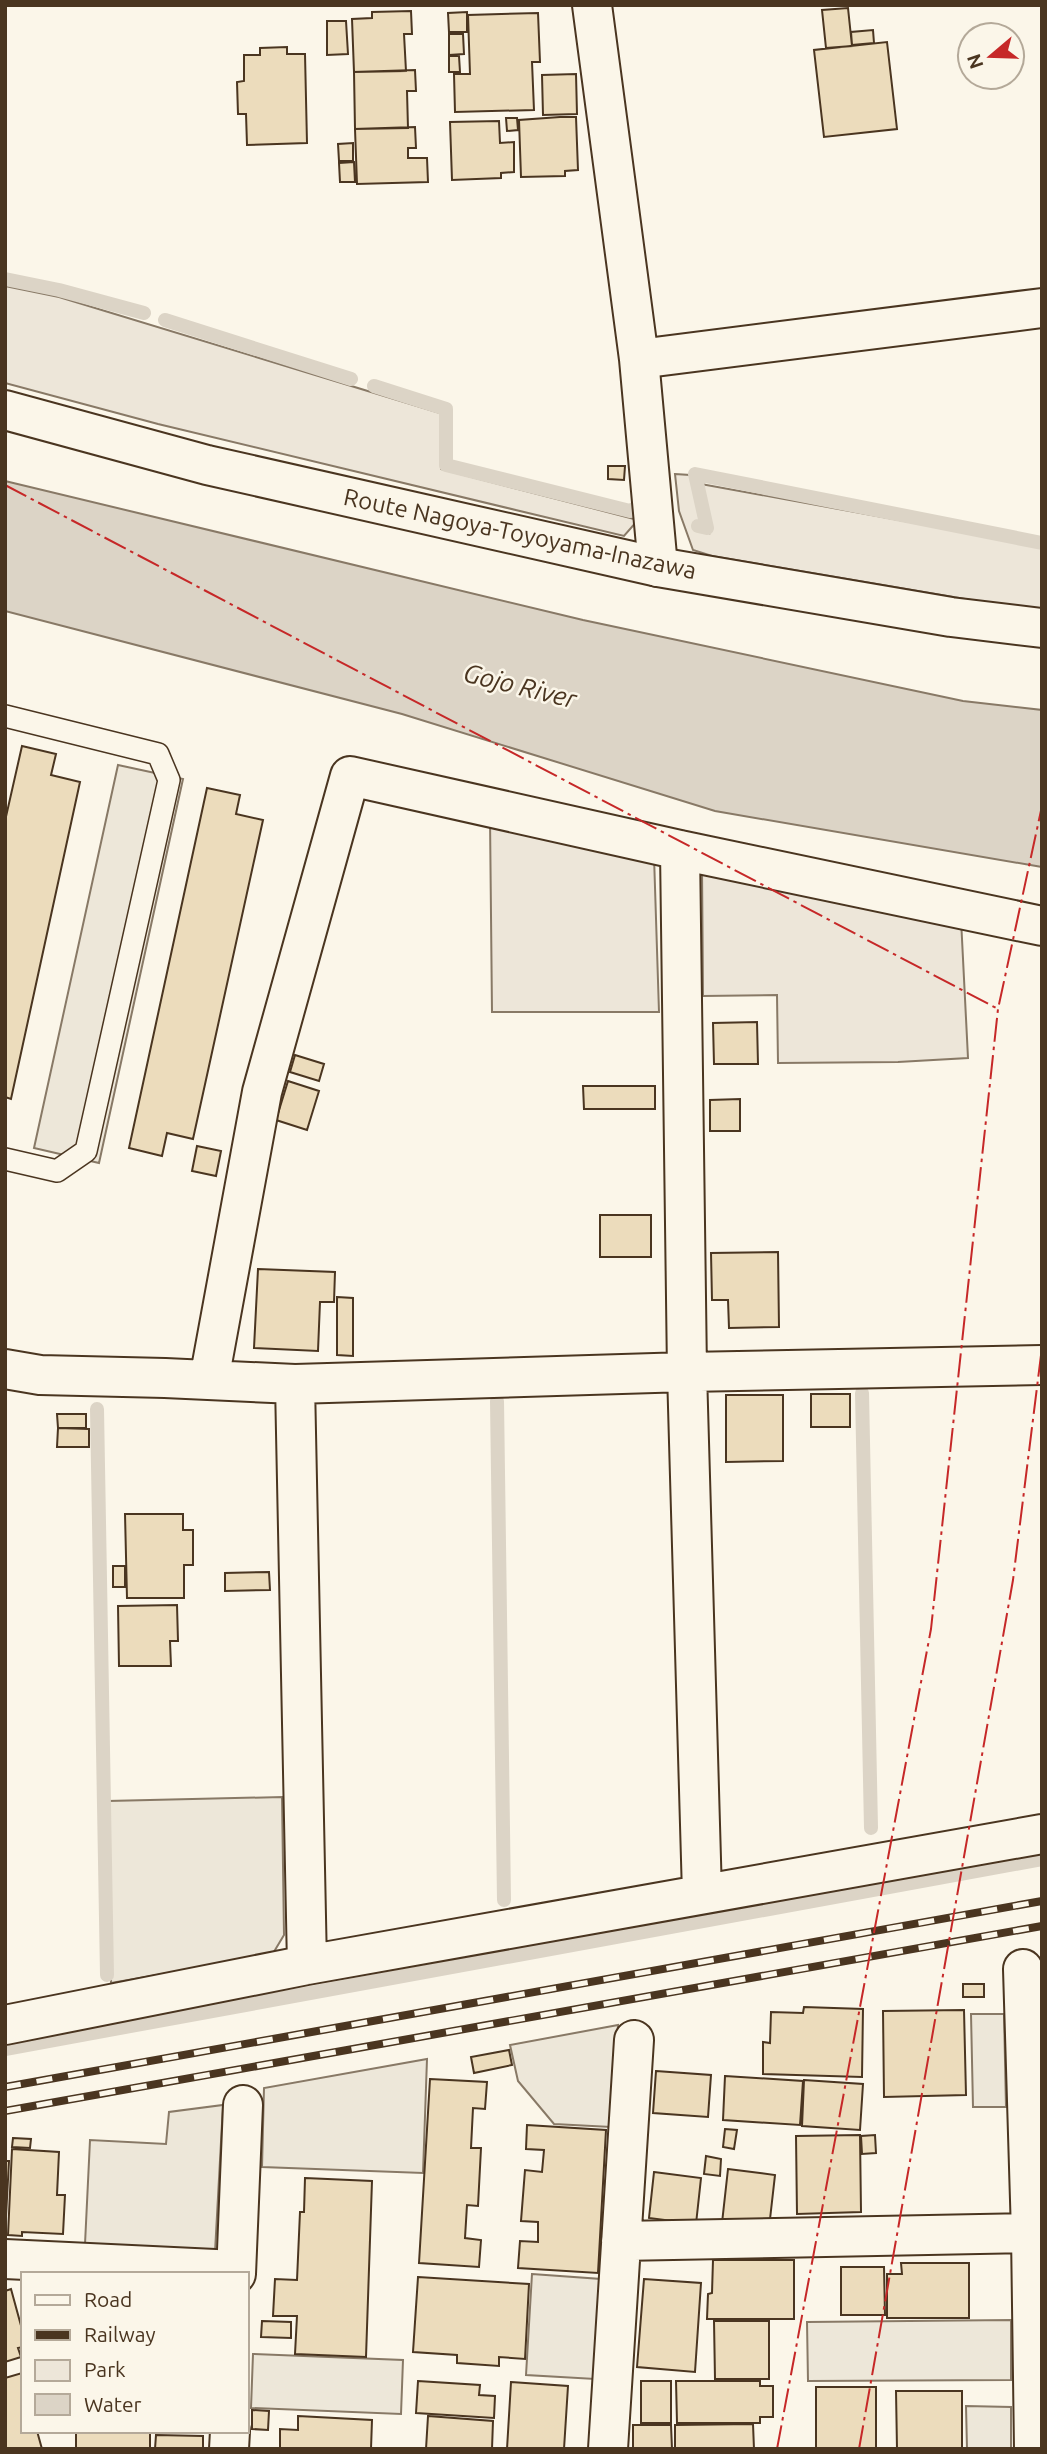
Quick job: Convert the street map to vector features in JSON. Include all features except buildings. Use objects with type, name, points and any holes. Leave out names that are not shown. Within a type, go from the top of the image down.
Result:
[{"type":"street","points":[[592,5],[639,359],[657,566]]},
{"type":"street","points":[[639,359],[1042,308]]},
{"type":"street","name":"Route Nagoya-Toyoyama-Inazawa","points":[[5,410],[207,465],[657,566],[951,617],[1042,628]]},
{"type":"street","points":[[209,1380],[262,1092],[350,776],[680,850],[1042,926]]},
{"type":"street","points":[[680,850],[687,1372],[702,1894]]},
{"type":"street","points":[[5,1369],[40,1375],[295,1384],[1042,1365]]},
{"type":"street","points":[[295,1384],[307,1965]]},
{"type":"street","points":[[5,2025],[307,1965],[1042,1834]]},
{"type":"street","points":[[1023,1969],[1036,2233],[1034,2449]]},
{"type":"street","points":[[608,2449],[634,2040]]},
{"type":"street","points":[[5,2259],[236,2272],[243,2105]]},
{"type":"street","points":[[621,2241],[1036,2233]]},
{"type":"lane","points":[[5,716],[158,754],[169,780],[86,1151],[57,1171],[5,1159]]},
{"type":"green space","points":[[5,286],[59,297],[440,413],[441,469],[638,520],[624,536],[158,424],[5,383]]},
{"type":"green space","points":[[675,474],[690,475],[701,524],[695,522],[695,528],[709,533],[701,484],[1042,546],[1042,612],[712,556],[693,550],[679,511]]},
{"type":"green space","points":[[490,818],[654,856],[659,1012],[492,1012]]},
{"type":"green space","points":[[702,869],[961,919],[968,1058],[898,1062],[778,1063],[777,995],[703,996]]},
{"type":"shaded area","points":[[118,765],[183,779],[99,1163],[34,1148]]},
{"type":"shaded area","points":[[282,1797],[284,1935],[272,1955],[111,1983],[108,1801]]},
{"type":"shaded area","points":[[971,2014],[1004,2014],[1006,2107],[973,2107]]},
{"type":"shaded area","points":[[618,2025],[611,2127],[554,2124],[518,2081],[510,2045]]},
{"type":"shaded area","points":[[427,2059],[423,2173],[262,2167],[264,2088]]},
{"type":"shaded area","points":[[223,2105],[215,2252],[85,2244],[90,2140],[166,2144],[169,2112]]},
{"type":"shaded area","points":[[532,2274],[601,2279],[595,2379],[526,2375]]},
{"type":"shaded area","points":[[1011,2320],[1011,2380],[808,2381],[807,2322]]},
{"type":"shaded area","points":[[253,2354],[403,2360],[401,2414],[251,2408]]},
{"type":"shaded area","points":[[966,2406],[1011,2407],[1011,2449],[967,2449]]},
{"type":"water","name":"Gojo River","points":[[5,481],[583,620],[963,701],[1042,710],[1042,867],[715,811],[402,714],[5,611]]},
{"type":"waterway","points":[[5,279],[59,290],[144,313]]},
{"type":"waterway","points":[[165,320],[351,379]]},
{"type":"waterway","points":[[374,386],[446,409],[446,465],[630,511],[639,506],[639,494]]},
{"type":"waterway","points":[[698,526],[707,528],[695,474],[1042,543]]},
{"type":"waterway","points":[[862,1393],[871,1828]]},
{"type":"waterway","points":[[497,1401],[504,1900]]},
{"type":"waterway","points":[[97,1409],[107,1975]]},
{"type":"waterway","points":[[5,2049],[1042,1859]]},
{"type":"railway","points":[[5,2087],[1042,1901]]},
{"type":"railway","points":[[5,2111],[1042,1926]]},
{"type":"power","points":[[5,485],[998,1009]]},
{"type":"power","points":[[777,2449],[931,1629],[998,1009],[1042,806]]},
{"type":"power","points":[[859,2449],[1013,1580],[1042,1347]]}]
